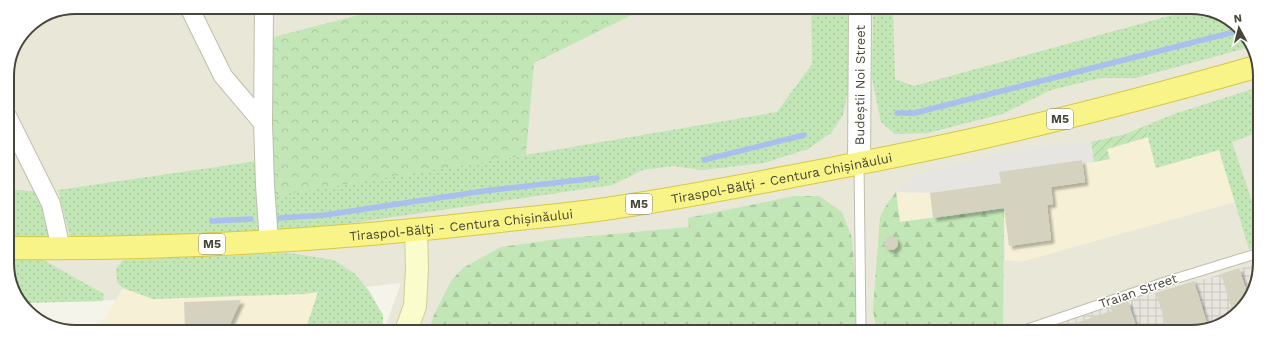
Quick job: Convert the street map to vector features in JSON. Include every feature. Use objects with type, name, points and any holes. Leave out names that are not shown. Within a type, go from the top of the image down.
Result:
[{"type":"highway","name":"Tiraspol-Bălţi - Centura Chișinăului","points":[[14,248],[167,246],[269,242],[416,231],[616,208],[733,188],[962,142],[1177,90],[1252,68]]},
{"type":"main road","points":[[408,325],[415,306],[417,268],[416,231]]},
{"type":"street","points":[[192,14],[223,76],[264,123]]},
{"type":"street","points":[[264,14],[265,186],[269,242]]},
{"type":"street","name":"Budeștii Noi Street","points":[[859,163],[860,14]]},
{"type":"street","points":[[14,130],[51,204],[61,248]]},
{"type":"lane","points":[[859,163],[861,325]]},
{"type":"lane","name":"Traian Street","points":[[1039,325],[1168,281],[1253,255]]},
{"type":"shaded area","points":[[76,14],[1191,14],[1211,17],[1229,27],[1245,45],[1252,64],[1252,275],[1245,294],[1232,310],[1225,315],[1207,323],[1195,325],[386,325],[401,283],[304,294],[29,303],[19,287],[15,275],[14,263],[14,72],[20,49],[35,29],[52,19],[64,15]]},
{"type":"shaded area","points":[[1148,137],[1156,168],[1219,149],[1235,202],[1021,262],[1005,260],[1004,211],[899,222],[896,192],[903,184],[925,172],[1000,172],[1082,160],[1083,163],[1109,159],[1107,149]]},
{"type":"shaded area","points":[[1091,142],[1094,162],[1082,163],[1082,160],[1000,172],[1001,183],[930,193],[896,192],[903,184],[925,172],[1046,147]]},
{"type":"shaded area","points":[[1253,265],[1250,283],[1240,301],[1225,315],[1207,323],[1195,325],[1058,325],[1128,301]]},
{"type":"shaded area","points":[[123,288],[153,299],[304,294],[319,292],[307,325],[96,325],[107,315]]},
{"type":"green space","points":[[363,14],[634,14],[534,63],[526,155],[273,196],[270,38]]},
{"type":"green space","points":[[811,14],[852,14],[851,75],[843,115],[831,133],[808,149],[764,163],[702,170],[673,166],[643,170],[612,185],[276,234],[273,196],[777,112],[812,64]]},
{"type":"green space","points":[[873,14],[893,14],[895,79],[914,86],[1176,14],[1203,15],[1218,20],[1235,32],[1246,48],[1136,78],[1101,78],[1051,90],[1002,114],[928,133],[895,134],[881,122],[872,78]]},
{"type":"green space","points":[[1253,89],[1253,134],[1232,142],[1253,204],[1253,248],[1249,249],[1219,150],[1156,168],[1145,126],[1174,114]]},
{"type":"green space","points":[[1145,126],[1148,137],[1107,149],[1110,159],[1094,162],[1091,142],[1126,134]]},
{"type":"green space","points":[[258,161],[261,234],[71,241],[58,190]]},
{"type":"green space","points":[[14,190],[40,192],[52,240],[14,240]]},
{"type":"green space","points":[[896,192],[900,222],[1004,208],[1003,325],[876,325],[873,310],[880,217]]},
{"type":"green space","points":[[794,196],[819,196],[842,212],[852,238],[856,292],[856,325],[430,325],[451,281],[463,268],[501,247],[559,239],[689,227],[688,218]]},
{"type":"green space","points":[[290,253],[334,260],[355,274],[369,291],[383,315],[383,323],[382,325],[307,325],[318,292],[304,294],[153,299],[123,288],[117,282],[116,269],[123,260]]},
{"type":"green space","points":[[14,257],[38,257],[104,294],[103,301],[29,303],[22,294],[15,275]]},
{"type":"building","points":[[1082,160],[1085,182],[1051,187],[1053,204],[1047,205],[1051,240],[1009,246],[1004,208],[933,218],[930,193],[1001,183],[999,172]]},
{"type":"building","points":[[888,236],[894,236],[898,240],[898,246],[894,250],[888,250],[884,246],[884,240]]},
{"type":"building","points":[[1239,268],[1247,291],[1232,310],[1221,274]]},
{"type":"building","points":[[1194,281],[1207,323],[1195,325],[1166,325],[1156,293]]},
{"type":"building","points":[[241,300],[229,325],[185,325],[184,302]]},
{"type":"building","points":[[1128,301],[1136,325],[1070,325],[1112,311],[1111,307]]},
{"type":"waterway","points":[[897,113],[915,113],[1235,32]]},
{"type":"waterway","points":[[704,160],[804,135]]},
{"type":"waterway","points":[[280,218],[325,215],[484,191],[597,178]]},
{"type":"waterway","points":[[212,221],[251,219]]}]
